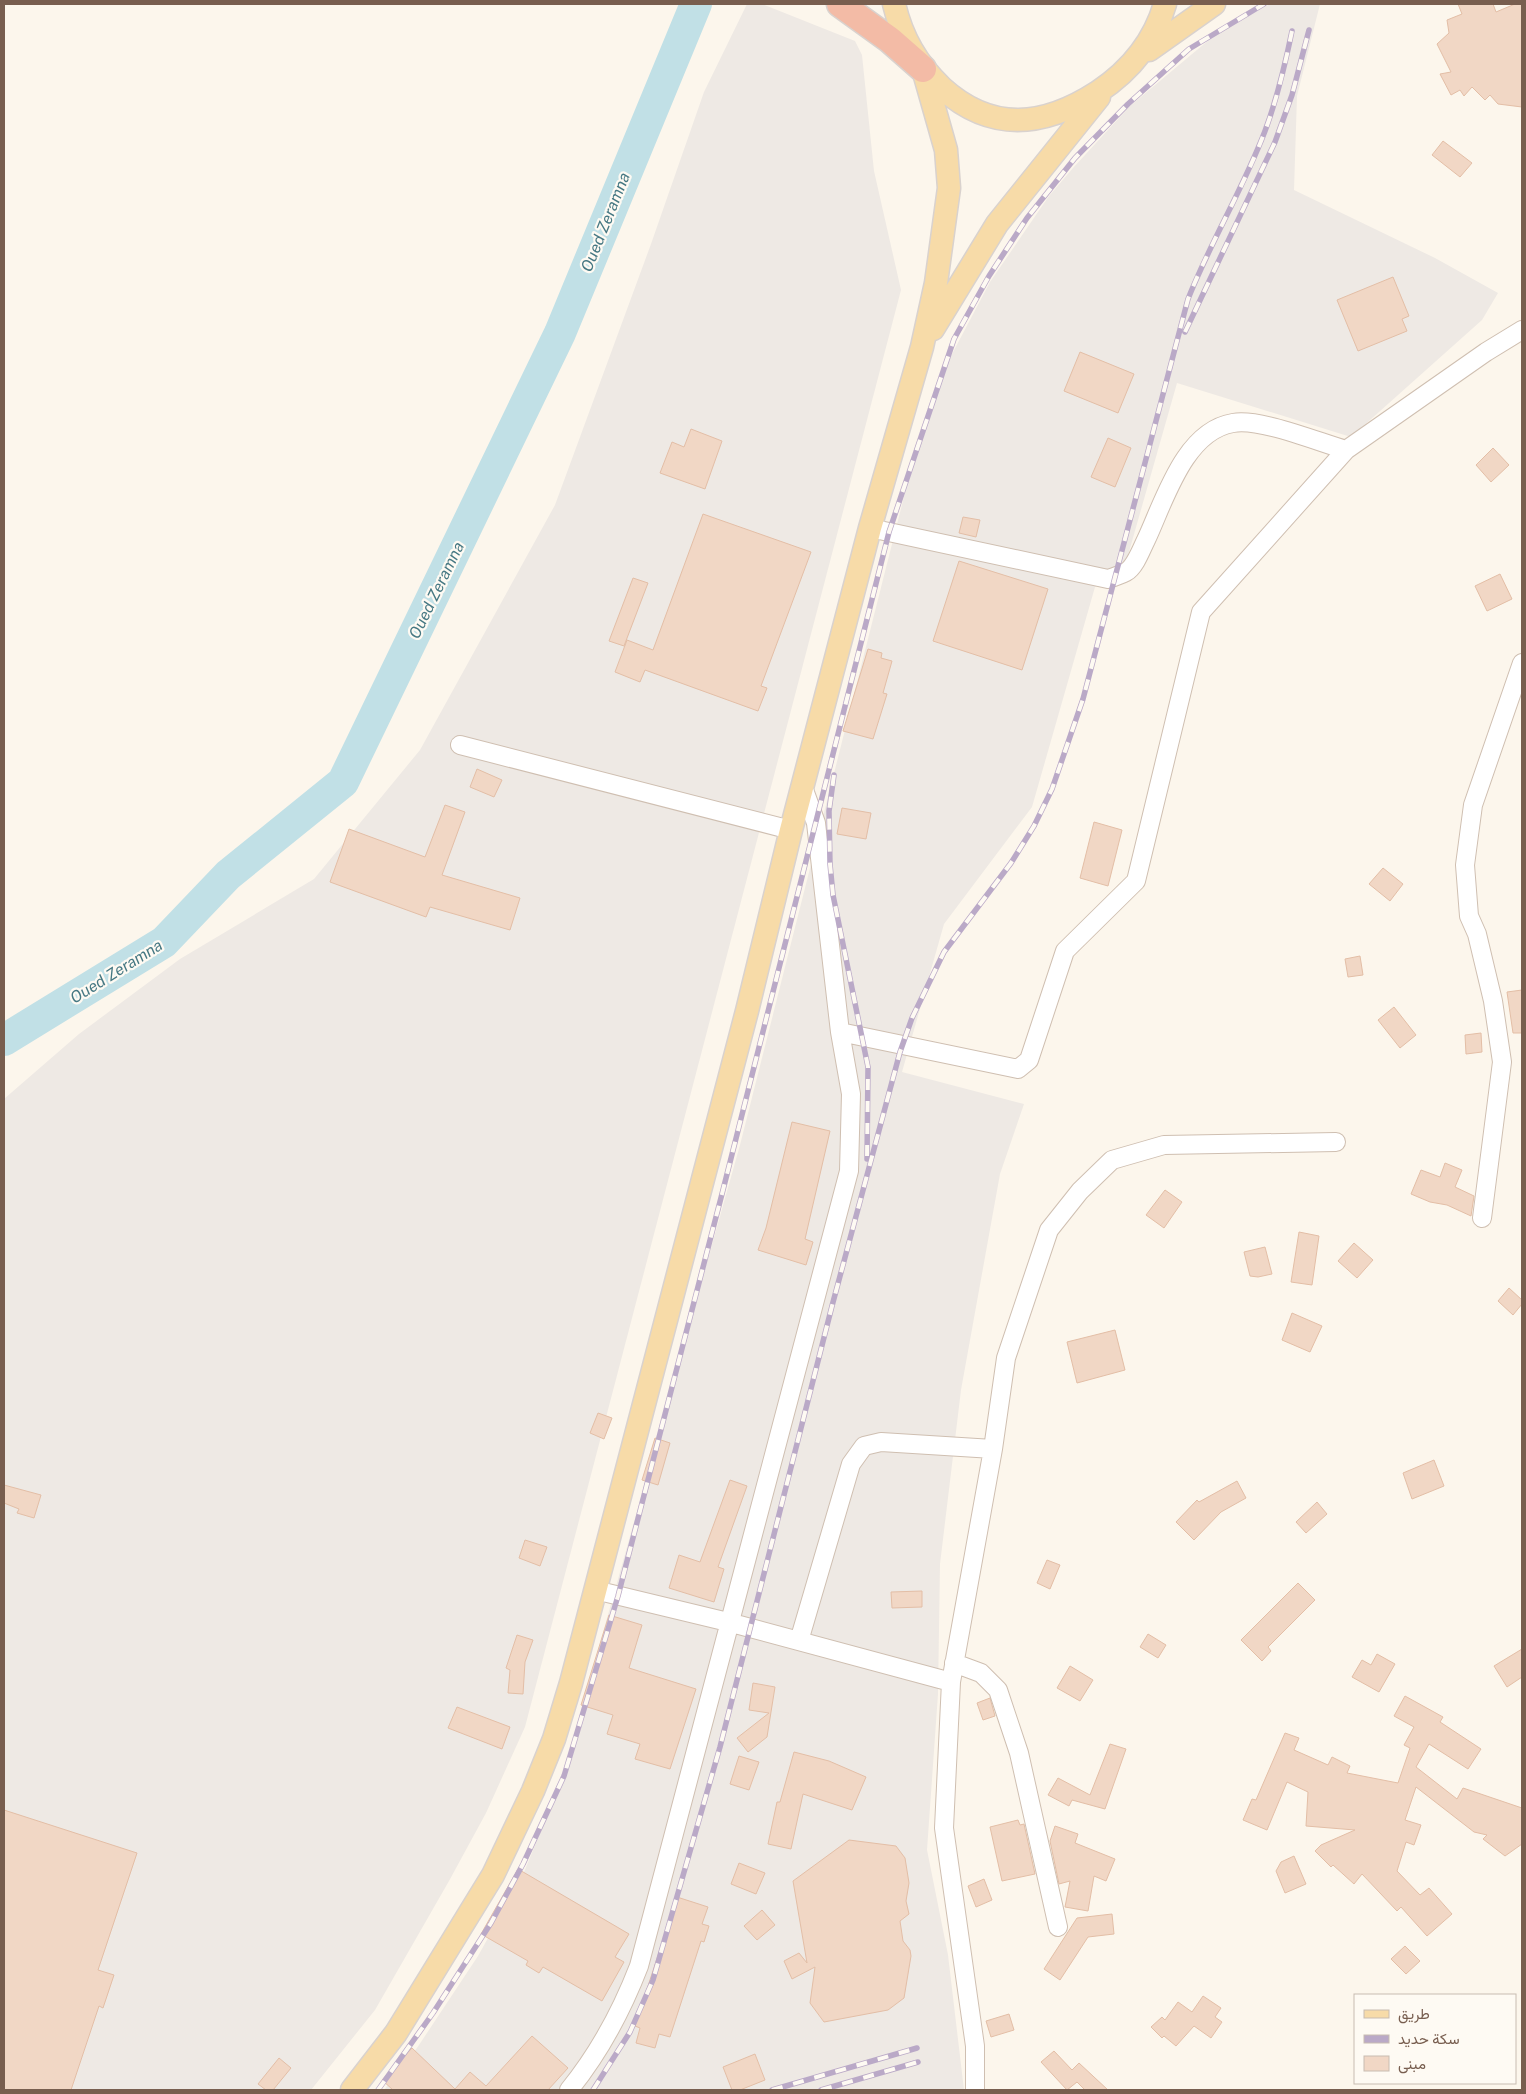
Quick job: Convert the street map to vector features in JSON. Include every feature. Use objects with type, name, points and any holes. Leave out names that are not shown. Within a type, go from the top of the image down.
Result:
[{"type":"highway","points":[[840,4],[890,40],[922,69]]},
{"type":"main road","points":[[352,2090],[396,2033],[493,1876],[533,1791],[554,1739],[571,1683],[747,1011],[790,830],[803,787],[870,528],[922,347],[936,283],[949,188],[946,150],[922,69],[907,42],[894,4]]},
{"type":"main road","points":[[903,32],[902,14],[905,4]]},
{"type":"main road","points":[[1130,64],[1155,32],[1165,4]]},
{"type":"main road","points":[[922,347],[997,224],[1109,84],[1130,64],[1214,4]]},
{"type":"main road","points":[[922,69],[961,104],[974,112],[1002,119],[1034,119],[1052,114],[1070,108],[1109,84]]},
{"type":"street","points":[[840,1032],[1018,1069],[1029,1060],[1066,950],[1136,881],[1201,612],[1346,450],[1486,352],[1522,330]]},
{"type":"street","points":[[870,528],[1108,579],[1127,571],[1140,552],[1185,458],[1196,442],[1212,431],[1232,423],[1256,424],[1346,450]]},
{"type":"street","points":[[1482,1218],[1502,1062],[1493,1001],[1477,934],[1469,916],[1465,865],[1473,805],[1522,663]]},
{"type":"street","points":[[460,745],[790,830]]},
{"type":"street","points":[[569,2090],[610,2031],[629,1994],[639,1966],[728,1622],[849,1171],[852,1094],[840,1032],[816,823],[803,787]]},
{"type":"street","points":[[975,2090],[975,2046],[944,1828],[950,1682],[993,1449],[1006,1358],[1049,1230],[1080,1191],[1112,1160],[1164,1145],[1336,1142]]},
{"type":"street","points":[[799,1641],[851,1464],[864,1446],[881,1442],[993,1449]]},
{"type":"street","points":[[595,1590],[728,1622],[950,1682]]},
{"type":"street","points":[[954,1663],[981,1673],[998,1690],[1019,1753],[1058,1927]]},
{"type":"shaded area","points":[[747,4],[762,4],[855,41],[862,55],[874,171],[901,290],[525,1727],[486,1813],[375,2010],[311,2090],[4,2090],[4,1099],[79,1034],[180,959],[314,879],[420,750],[555,505],[651,244],[704,92]]},
{"type":"shaded area","points":[[1270,4],[1320,4],[1297,96],[1294,190],[1435,258],[1498,293],[1482,320],[1351,437],[1177,383],[1125,566],[1095,587],[1032,807],[944,924],[902,1072],[1024,1104],[1000,1174],[961,1390],[940,1564],[938,1694],[927,1850],[948,1955],[964,2090],[384,2090],[417,2048],[478,1956],[522,1877],[561,1782],[740,1145],[913,461],[951,356],[990,282],[1049,196],[1073,168],[1130,106],[1216,34]]},
{"type":"building","points":[[1458,4],[1493,4],[1496,12],[1515,4],[1522,4],[1522,107],[1498,104],[1490,95],[1485,100],[1472,87],[1464,96],[1460,90],[1451,95],[1440,74],[1451,72],[1437,44],[1449,33],[1447,20],[1462,14]]},
{"type":"building","points":[[1443,141],[1472,163],[1460,177],[1432,155]]},
{"type":"building","points":[[1393,277],[1409,316],[1402,319],[1407,331],[1358,351],[1337,300]]},
{"type":"building","points":[[1080,352],[1134,374],[1118,413],[1064,391]]},
{"type":"building","points":[[691,429],[722,441],[705,489],[660,473],[672,442],[684,447]]},
{"type":"building","points":[[1108,438],[1131,448],[1115,487],[1091,477]]},
{"type":"building","points":[[1493,448],[1509,465],[1491,482],[1476,465]]},
{"type":"building","points":[[703,514],[811,552],[761,686],[767,688],[758,711],[645,670],[640,682],[615,672],[627,640],[653,650]]},
{"type":"building","points":[[963,517],[980,520],[976,537],[959,533]]},
{"type":"building","points":[[959,561],[1048,589],[1022,670],[933,641]]},
{"type":"building","points":[[1500,574],[1512,599],[1487,611],[1475,586]]},
{"type":"building","points":[[633,578],[648,583],[624,646],[609,641]]},
{"type":"building","points":[[868,649],[882,653],[881,658],[892,661],[883,693],[887,694],[873,739],[843,731]]},
{"type":"building","points":[[477,769],[502,780],[494,797],[470,787]]},
{"type":"building","points":[[445,805],[465,812],[442,875],[520,898],[510,930],[430,907],[426,917],[330,882],[349,829],[425,857]]},
{"type":"building","points":[[842,808],[871,813],[866,839],[837,834]]},
{"type":"building","points":[[1094,822],[1122,830],[1108,886],[1080,878]]},
{"type":"building","points":[[1383,868],[1403,884],[1390,901],[1369,884]]},
{"type":"building","points":[[1360,956],[1363,975],[1348,977],[1345,959]]},
{"type":"building","points":[[1522,990],[1522,1033],[1513,1033],[1507,992]]},
{"type":"building","points":[[1394,1007],[1416,1035],[1400,1048],[1378,1020]]},
{"type":"building","points":[[1481,1033],[1482,1052],[1466,1054],[1465,1035]]},
{"type":"building","points":[[792,1122],[830,1131],[805,1239],[813,1242],[806,1265],[758,1250],[766,1228]]},
{"type":"building","points":[[1445,1163],[1462,1170],[1455,1187],[1474,1196],[1471,1216],[1447,1205],[1430,1202],[1411,1194],[1421,1170],[1440,1177]]},
{"type":"building","points":[[1165,1190],[1182,1202],[1164,1228],[1146,1215]]},
{"type":"building","points":[[1299,1232],[1319,1236],[1312,1285],[1291,1282]]},
{"type":"building","points":[[1354,1243],[1373,1260],[1357,1278],[1338,1261]]},
{"type":"building","points":[[1265,1247],[1272,1274],[1258,1277],[1250,1276],[1244,1252]]},
{"type":"building","points":[[1509,1288],[1522,1300],[1522,1304],[1513,1315],[1498,1301]]},
{"type":"building","points":[[1292,1313],[1322,1326],[1310,1352],[1282,1340]]},
{"type":"building","points":[[1115,1330],[1125,1370],[1077,1383],[1067,1342]]},
{"type":"building","points":[[598,1413],[612,1418],[604,1439],[590,1433]]},
{"type":"building","points":[[655,1438],[670,1443],[658,1485],[642,1480]]},
{"type":"building","points":[[1434,1460],[1444,1486],[1412,1499],[1403,1473]]},
{"type":"building","points":[[730,1480],[747,1486],[718,1567],[724,1569],[714,1602],[669,1588],[679,1555],[700,1562]]},
{"type":"building","points":[[1237,1481],[1246,1498],[1221,1512],[1194,1540],[1176,1522],[1197,1500],[1199,1502]]},
{"type":"building","points":[[4,1485],[41,1495],[34,1518],[17,1513],[19,1509],[4,1503]]},
{"type":"building","points":[[1317,1502],[1327,1514],[1306,1533],[1296,1522]]},
{"type":"building","points":[[525,1540],[547,1547],[540,1566],[519,1558]]},
{"type":"building","points":[[1047,1560],[1060,1565],[1050,1589],[1037,1583]]},
{"type":"building","points":[[1298,1583],[1315,1600],[1268,1647],[1271,1651],[1262,1661],[1241,1640]]},
{"type":"building","points":[[922,1591],[922,1607],[892,1608],[891,1592]]},
{"type":"building","points":[[609,1615],[642,1625],[629,1668],[696,1689],[670,1769],[635,1759],[640,1744],[607,1734],[613,1715],[581,1705]]},
{"type":"building","points":[[1148,1634],[1166,1645],[1158,1658],[1140,1647]]},
{"type":"building","points":[[517,1635],[533,1640],[525,1662],[523,1694],[508,1693],[510,1670],[506,1668]]},
{"type":"building","points":[[1522,1649],[1522,1677],[1507,1687],[1494,1666]]},
{"type":"building","points":[[1377,1654],[1395,1664],[1379,1692],[1352,1677],[1362,1660],[1371,1665]]},
{"type":"building","points":[[1070,1666],[1093,1680],[1080,1701],[1057,1688]]},
{"type":"building","points":[[753,1683],[775,1687],[767,1737],[748,1752],[737,1738],[769,1713],[749,1710]]},
{"type":"building","points":[[1405,1696],[1443,1717],[1440,1722],[1481,1749],[1468,1769],[1429,1744],[1416,1767],[1457,1799],[1463,1788],[1522,1808],[1522,1844],[1505,1856],[1483,1839],[1487,1835],[1474,1832],[1416,1787],[1405,1820],[1421,1825],[1414,1845],[1406,1842],[1397,1871],[1420,1895],[1429,1888],[1452,1914],[1427,1936],[1401,1907],[1397,1911],[1362,1874],[1354,1884],[1333,1865],[1331,1867],[1315,1851],[1321,1845],[1355,1830],[1306,1826],[1308,1792],[1287,1782],[1267,1830],[1243,1820],[1252,1799],[1256,1800],[1285,1733],[1299,1738],[1294,1750],[1328,1765],[1332,1757],[1350,1766],[1347,1773],[1398,1783],[1410,1748],[1404,1745],[1414,1727],[1394,1716]]},
{"type":"building","points":[[990,1698],[995,1716],[983,1720],[977,1703]]},
{"type":"building","points":[[457,1707],[510,1727],[502,1749],[448,1728]]},
{"type":"building","points":[[1110,1744],[1126,1749],[1105,1809],[1072,1800],[1069,1806],[1048,1795],[1058,1778],[1090,1795]]},
{"type":"building","points":[[794,1752],[829,1761],[866,1777],[852,1810],[803,1794],[791,1849],[768,1844],[777,1802],[780,1802]]},
{"type":"building","points":[[739,1756],[759,1762],[749,1790],[730,1784]]},
{"type":"building","points":[[4,1810],[137,1853],[98,1970],[114,1975],[103,2008],[99,2006],[71,2090],[4,2090]]},
{"type":"building","points":[[1018,1820],[1020,1825],[1024,1824],[1035,1874],[1002,1881],[990,1827]]},
{"type":"building","points":[[1055,1826],[1078,1834],[1075,1843],[1115,1859],[1106,1881],[1094,1876],[1088,1911],[1065,1907],[1070,1881],[1059,1884],[1050,1841]]},
{"type":"building","points":[[849,1840],[896,1846],[905,1858],[909,1883],[906,1901],[909,1914],[900,1921],[903,1941],[910,1950],[911,1956],[904,1998],[888,2010],[824,2022],[810,2003],[815,1967],[792,1979],[784,1961],[799,1953],[807,1963],[793,1881]]},
{"type":"building","points":[[1294,1856],[1306,1884],[1285,1893],[1276,1871],[1281,1862]]},
{"type":"building","points":[[739,1863],[765,1873],[756,1894],[731,1884]]},
{"type":"building","points":[[518,1869],[629,1934],[615,1957],[624,1962],[602,2001],[543,1967],[539,1973],[526,1965],[528,1961],[481,1934]]},
{"type":"building","points":[[984,1879],[992,1900],[976,1907],[968,1886]]},
{"type":"building","points":[[677,1897],[708,1907],[702,1924],[709,1926],[704,1942],[701,1941],[670,2037],[659,2034],[655,2048],[636,2043],[640,2028],[635,2026]]},
{"type":"building","points":[[762,1910],[775,1925],[757,1940],[744,1926]]},
{"type":"building","points":[[1112,1914],[1114,1934],[1088,1937],[1060,1980],[1044,1969],[1077,1918]]},
{"type":"building","points":[[1405,1946],[1420,1961],[1406,1974],[1391,1959]]},
{"type":"building","points":[[1203,1996],[1221,2008],[1215,2017],[1222,2022],[1211,2038],[1194,2026],[1176,2046],[1164,2036],[1162,2038],[1151,2027],[1162,2017],[1165,2020],[1178,2002],[1192,2012]]},
{"type":"building","points":[[1009,2014],[1014,2030],[991,2037],[986,2021]]},
{"type":"building","points":[[532,2036],[568,2068],[548,2090],[393,2090],[382,2080],[412,2048],[455,2089],[470,2072],[486,2086]]},
{"type":"building","points":[[1054,2051],[1072,2070],[1079,2063],[1108,2090],[1085,2090],[1077,2082],[1067,2090],[1041,2062]]},
{"type":"building","points":[[755,2054],[765,2080],[740,2090],[732,2090],[723,2067]]},
{"type":"building","points":[[279,2058],[291,2068],[273,2090],[266,2090],[258,2084]]},
{"type":"waterway","name":"Oued Zeramna","points":[[4,1040],[164,942],[228,875],[343,782],[560,333],[696,4]]},
{"type":"railway","points":[[378,2090],[433,2013],[491,1923],[523,1864],[564,1776],[618,1596],[723,1190],[889,532],[954,339],[989,276],[1027,218],[1075,158],[1128,104],[1189,49],[1264,4]]},
{"type":"railway","points":[[1185,332],[1275,142],[1292,95],[1309,30]]},
{"type":"railway","points":[[593,2090],[630,2032],[653,1980],[720,1747],[832,1306],[900,1052],[912,1018],[944,952],[1011,863],[1034,826],[1052,789],[1083,699],[1188,299],[1247,174],[1265,131],[1280,82],[1292,31]]},
{"type":"railway","points":[[834,775],[829,811],[830,864],[833,895],[868,1067],[867,1159]]},
{"type":"railway","points":[[772,2090],[917,2048]]},
{"type":"railway","points":[[821,2090],[918,2062]]}]
